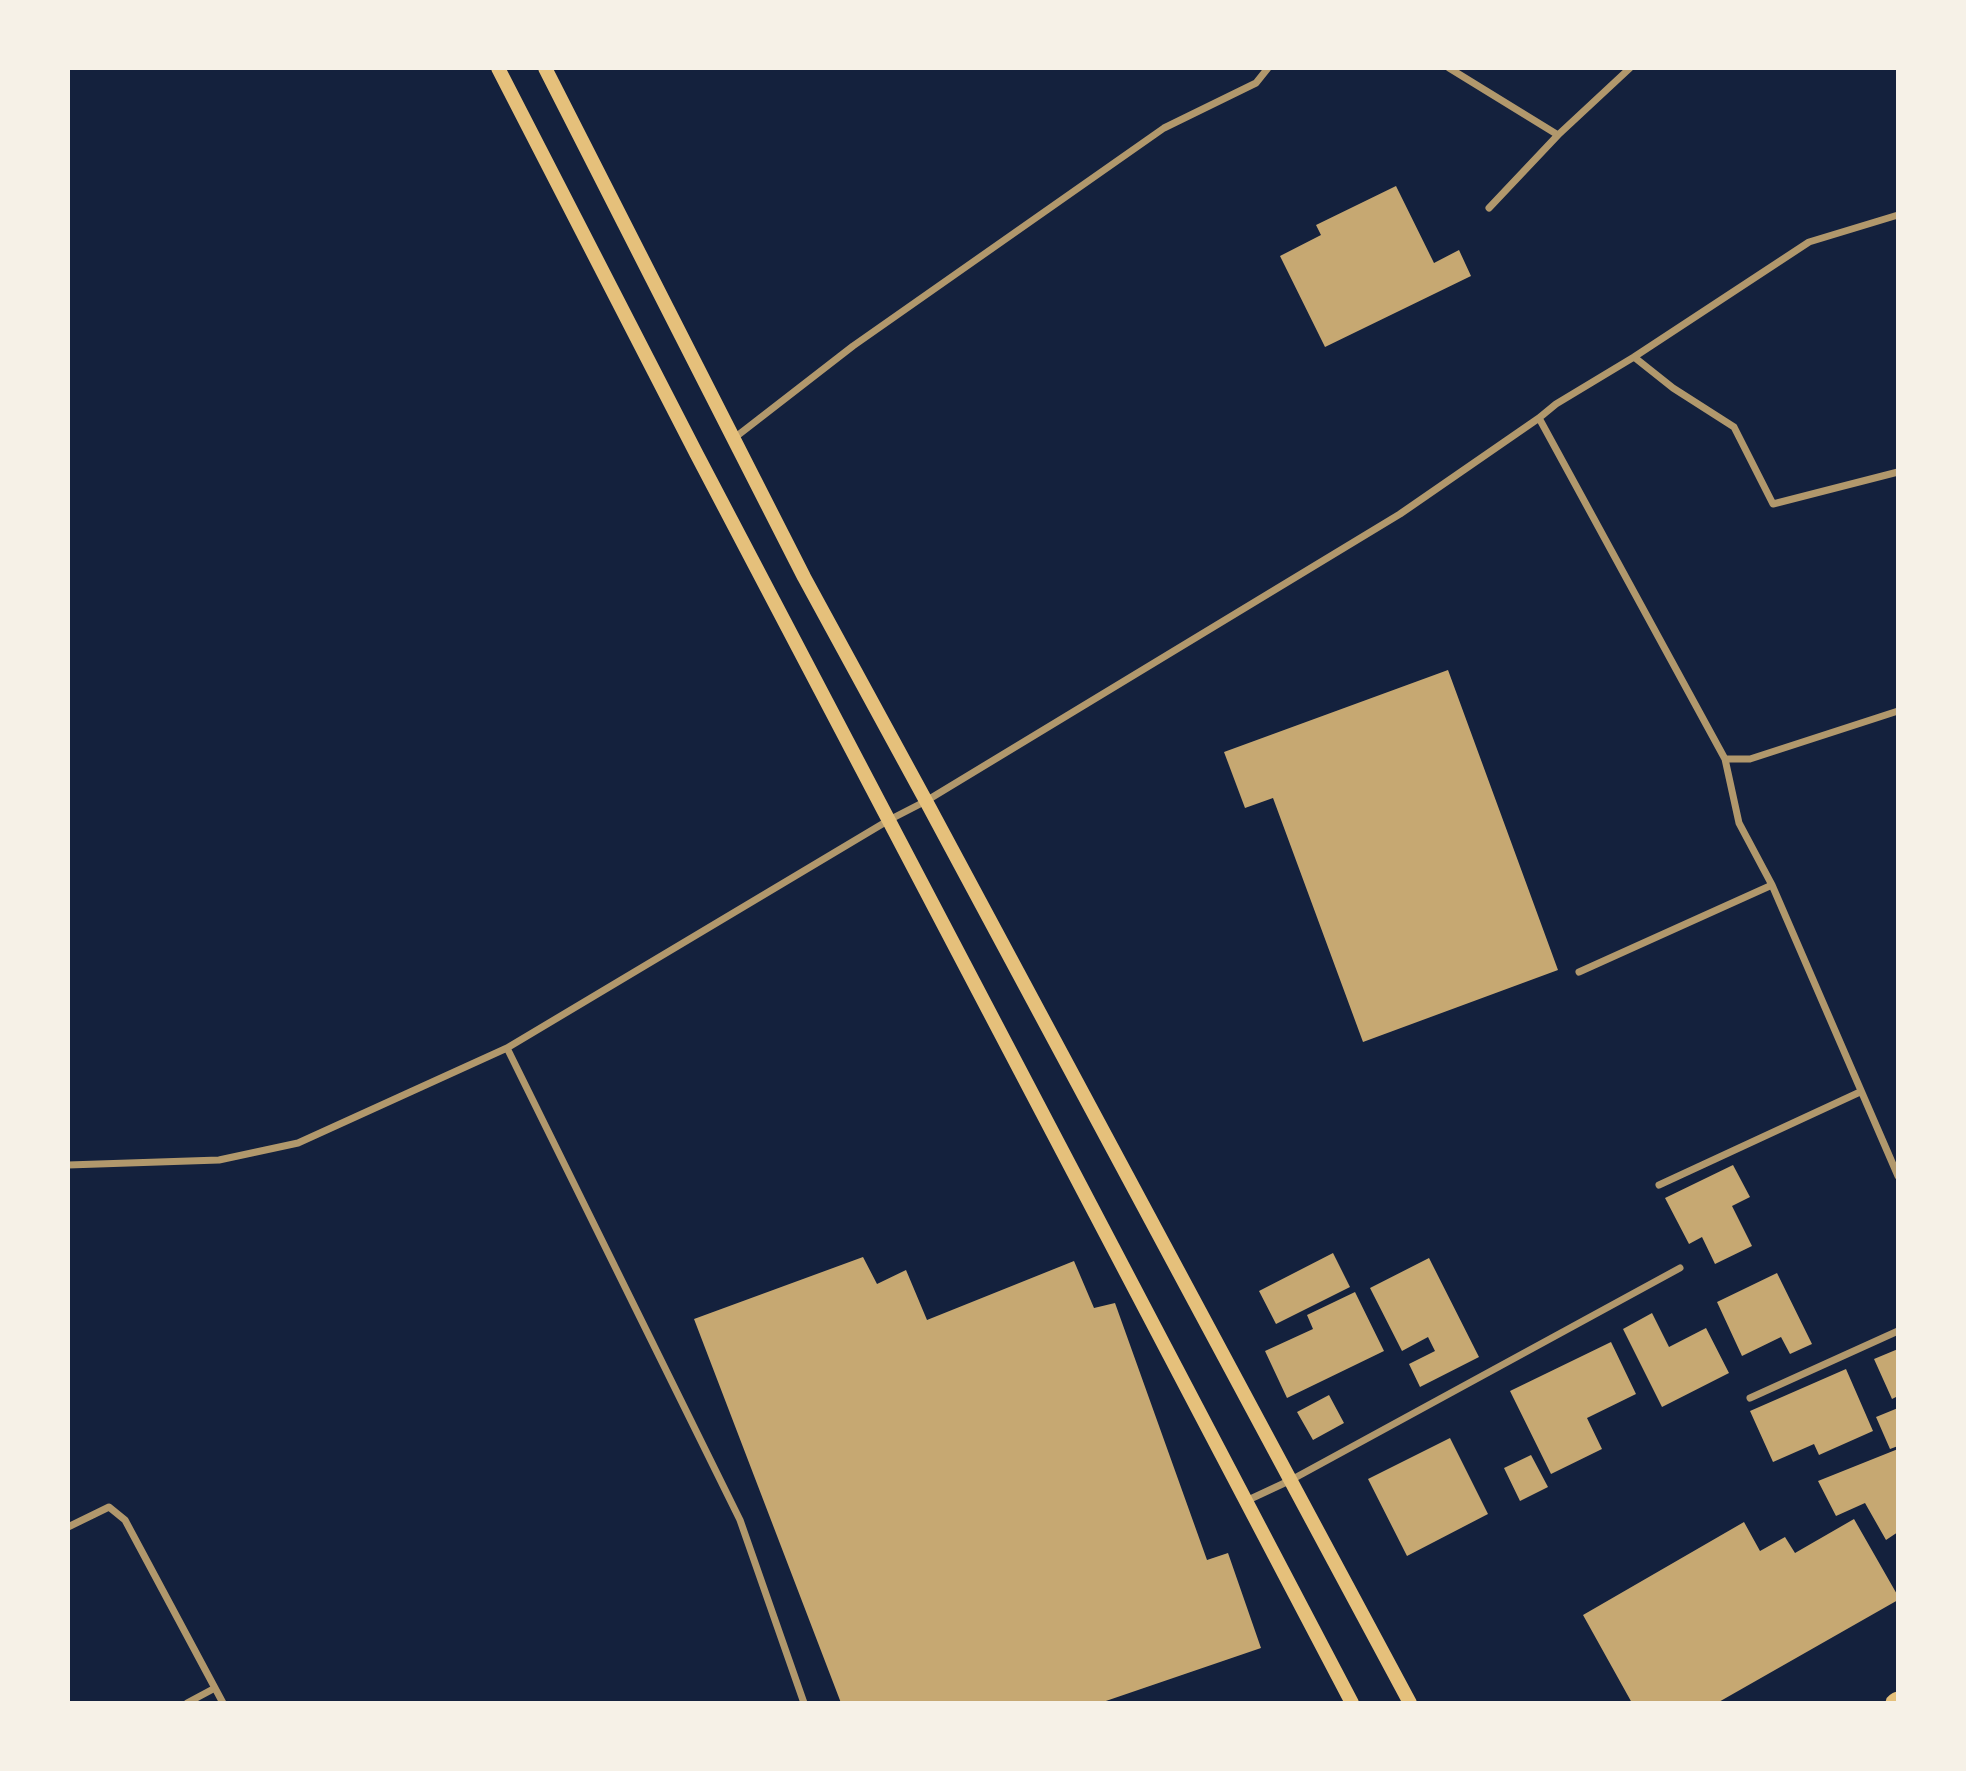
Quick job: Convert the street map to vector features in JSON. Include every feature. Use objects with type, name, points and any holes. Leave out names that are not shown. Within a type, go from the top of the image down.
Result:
[{"type":"main road","points":[[498,68],[1352,1703]]},
{"type":"main road","points":[[545,68],[804,577],[1410,1703]]},
{"type":"street","points":[[733,439],[853,345],[1164,128],[1256,83],[1268,68]]},
{"type":"street","points":[[1449,68],[1558,135]]},
{"type":"street","points":[[1489,208],[1558,135],[1630,68]]},
{"type":"street","points":[[68,1165],[219,1160],[298,1143],[507,1048],[889,820],[926,801],[1400,514],[1556,404],[1634,357],[1809,242],[1898,215]]},
{"type":"street","points":[[1634,357],[1673,388],[1734,427],[1773,504],[1898,471]]},
{"type":"street","points":[[1539,418],[1725,759],[1739,823],[1772,885],[1898,1176]]},
{"type":"street","points":[[1725,759],[1750,759],[1898,711]]},
{"type":"street","points":[[1580,972],[1772,885]]},
{"type":"street","points":[[507,1048],[740,1520],[804,1703]]},
{"type":"street","points":[[1659,1185],[1860,1092]]},
{"type":"street","points":[[1245,1501],[1291,1480],[1680,1268]]},
{"type":"street","points":[[1750,1398],[1898,1331]]},
{"type":"street","points":[[68,1527],[109,1507],[125,1520],[223,1703]]},
{"type":"street","points":[[187,1703],[215,1689]]},
{"type":"building","points":[[1396,186],[1434,263],[1459,250],[1471,276],[1325,347],[1280,256],[1321,235],[1316,225]]},
{"type":"building","points":[[1448,670],[1558,970],[1363,1042],[1273,798],[1245,808],[1224,752]]},
{"type":"building","points":[[1733,1165],[1750,1197],[1732,1206],[1752,1246],[1715,1264],[1702,1237],[1689,1244],[1665,1198]]},
{"type":"building","points":[[1333,1253],[1350,1287],[1276,1324],[1259,1291]]},
{"type":"building","points":[[863,1257],[877,1284],[906,1270],[927,1320],[1074,1261],[1094,1308],[1115,1303],[1207,1560],[1228,1553],[1261,1648],[1100,1703],[841,1703],[694,1319]]},
{"type":"building","points":[[1429,1258],[1479,1357],[1420,1387],[1409,1364],[1435,1351],[1428,1337],[1402,1351],[1370,1288]]},
{"type":"building","points":[[1777,1273],[1812,1344],[1790,1354],[1781,1337],[1742,1356],[1717,1302]]},
{"type":"building","points":[[1355,1292],[1384,1351],[1287,1398],[1265,1351],[1313,1329],[1307,1315]]},
{"type":"building","points":[[1652,1313],[1669,1347],[1706,1328],[1729,1373],[1662,1407],[1623,1329]]},
{"type":"building","points":[[1611,1342],[1636,1394],[1587,1418],[1602,1449],[1551,1474],[1510,1391]]},
{"type":"building","points":[[1898,1349],[1898,1396],[1892,1399],[1874,1359]]},
{"type":"building","points":[[1846,1369],[1873,1431],[1819,1455],[1814,1444],[1773,1462],[1750,1411]]},
{"type":"building","points":[[1329,1395],[1344,1423],[1313,1440],[1297,1412]]},
{"type":"building","points":[[1898,1408],[1898,1446],[1890,1449],[1876,1417]]},
{"type":"building","points":[[1450,1438],[1488,1514],[1407,1556],[1368,1479]]},
{"type":"building","points":[[1898,1449],[1898,1532],[1886,1540],[1865,1503],[1836,1516],[1818,1481]]},
{"type":"building","points":[[1531,1455],[1548,1487],[1520,1501],[1504,1468]]},
{"type":"building","points":[[1854,1519],[1898,1600],[1717,1703],[1632,1703],[1583,1615],[1744,1522],[1760,1551],[1785,1537],[1795,1553]]}]
